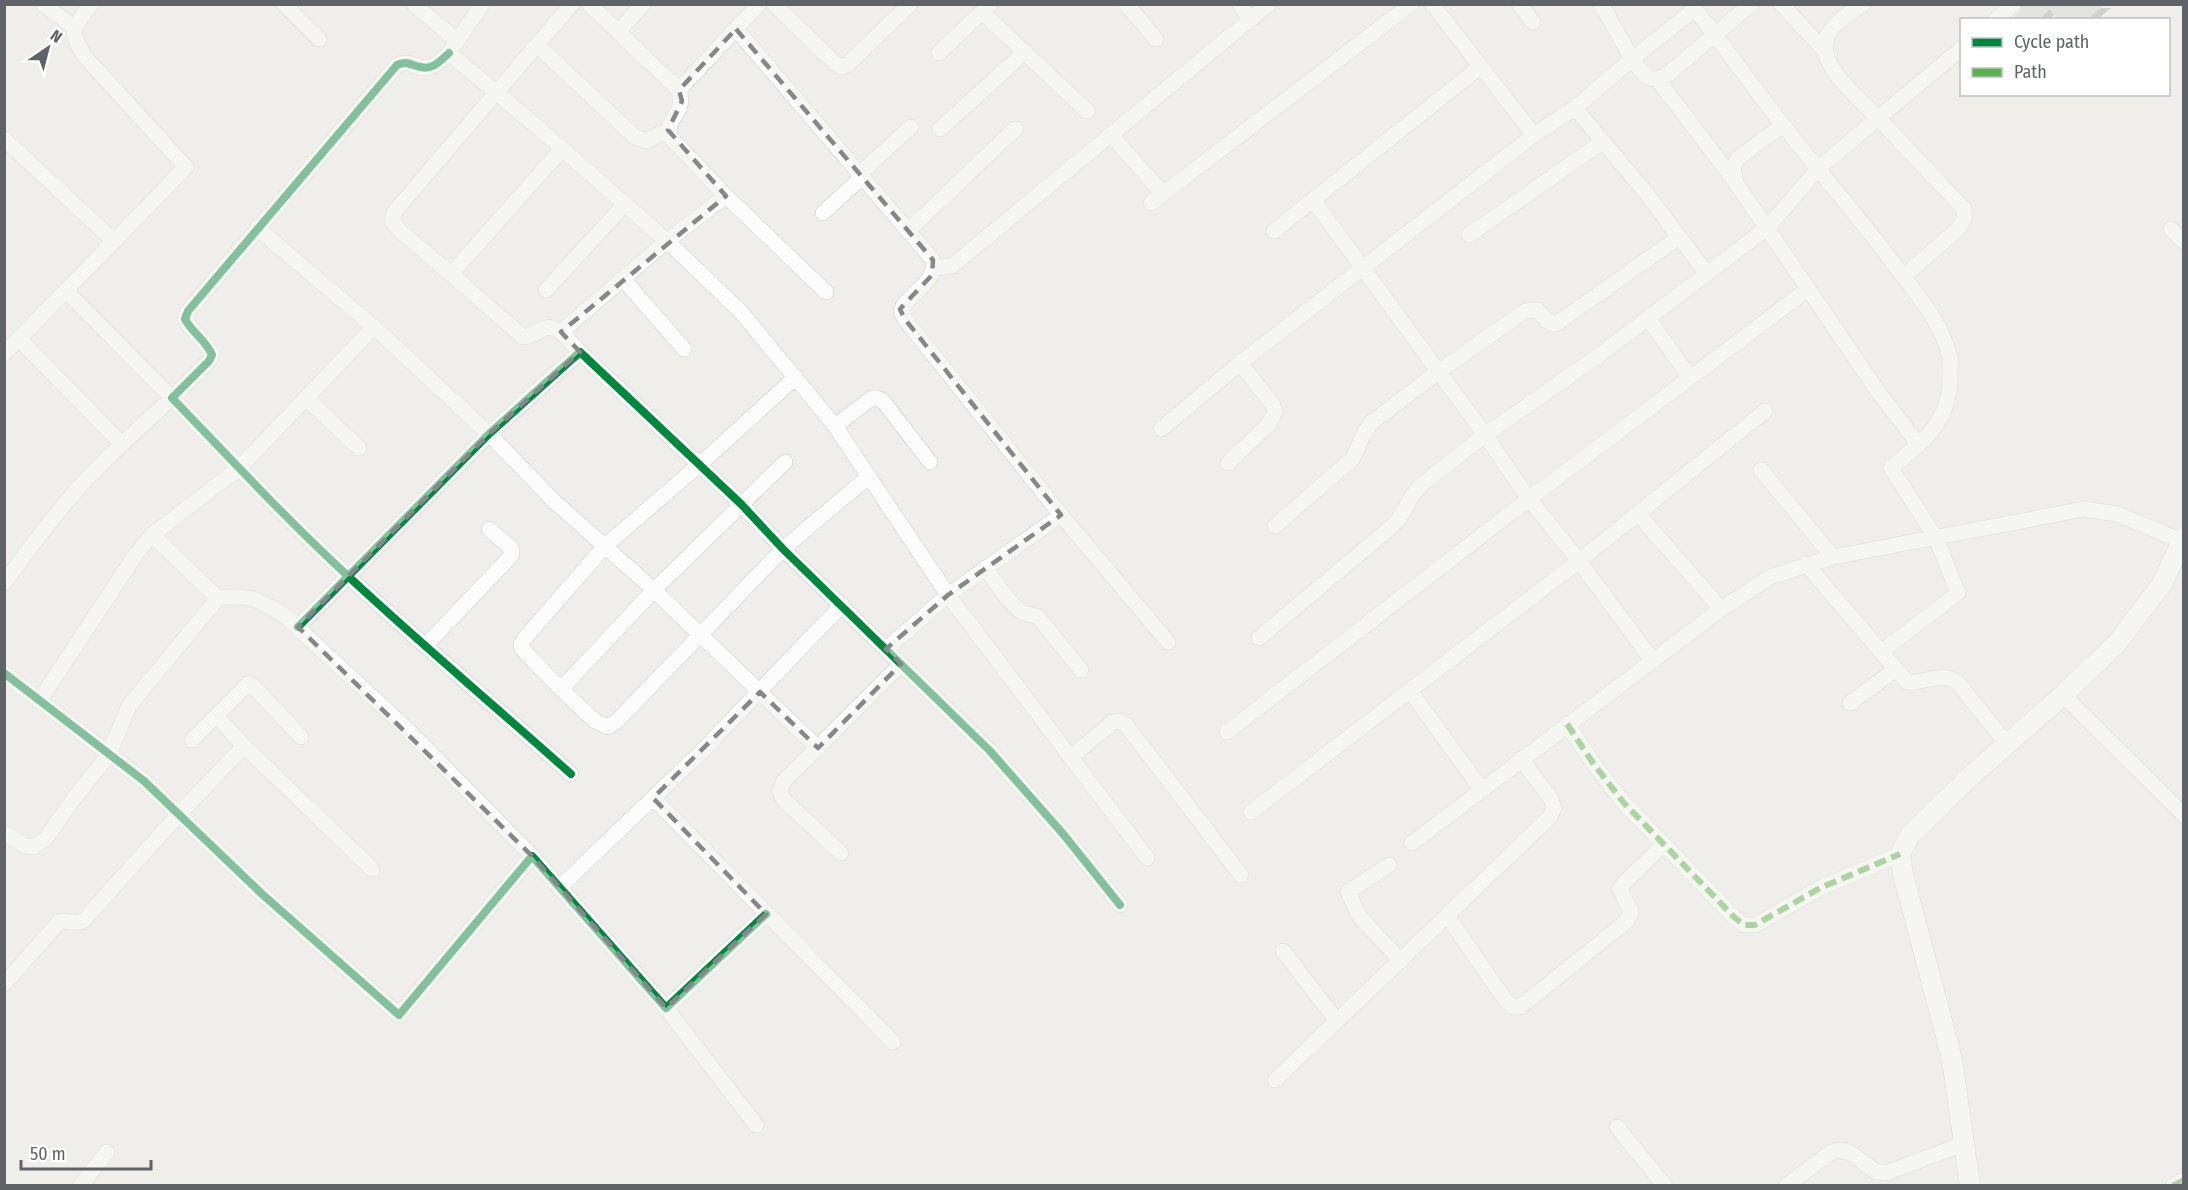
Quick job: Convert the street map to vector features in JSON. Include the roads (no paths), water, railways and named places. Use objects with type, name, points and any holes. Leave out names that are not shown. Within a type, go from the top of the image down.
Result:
[{"type":"street","points":[[43,4],[75,28]]},
{"type":"street","points":[[4,354],[186,166],[86,58],[74,41],[75,28],[91,4]]},
{"type":"street","points":[[284,4],[320,39]]},
{"type":"street","points":[[414,4],[496,92],[667,241],[741,312],[835,426],[948,595],[1147,858]]},
{"type":"street","points":[[4,582],[36,538],[81,485],[121,443],[172,398],[209,361],[212,355],[209,347],[190,328],[185,319],[188,311],[397,65],[408,62],[429,68],[453,47],[482,4]]},
{"type":"street","points":[[572,4],[395,211],[392,221],[400,231],[523,337],[533,336],[544,327],[553,327],[561,332],[741,504],[783,549],[990,751],[1029,794],[1120,905]]},
{"type":"street","points":[[537,45],[635,137],[646,141],[668,130],[682,101],[679,90],[589,4]]},
{"type":"street","points":[[618,32],[643,4]]},
{"type":"street","points":[[679,90],[759,4]]},
{"type":"street","points":[[774,4],[835,63],[842,67],[847,65],[910,4]]},
{"type":"street","points":[[1126,4],[1156,39]]},
{"type":"street","points":[[1240,4],[1250,20]]},
{"type":"street","points":[[935,268],[952,266],[1269,4]]},
{"type":"street","points":[[1110,135],[1157,199],[1411,4]]},
{"type":"street","points":[[1432,4],[1534,135]]},
{"type":"street","points":[[1519,4],[1533,22]]},
{"type":"street","points":[[1601,4],[1632,59],[1652,80],[1658,80],[1716,35],[1751,4]]},
{"type":"street","points":[[1781,4],[1824,50],[1831,69],[1964,209],[1964,219],[1958,229],[1904,276]]},
{"type":"street","points":[[1824,50],[1829,32],[1841,19],[1863,4]]},
{"type":"street","points":[[1998,18],[2013,4]]},
{"type":"street","points":[[1161,429],[1240,363],[1534,135],[1575,108],[1693,7],[1924,303],[1942,332],[1951,359],[1946,408],[1938,424],[1891,468],[1936,538],[1958,593],[1881,652]]},
{"type":"street","points":[[939,53],[986,8],[1025,52],[1087,111]]},
{"type":"street","points":[[736,29],[933,260],[935,268],[932,275],[903,306],[901,312],[904,318],[1061,515],[1168,642]]},
{"type":"street","points":[[1259,638],[1390,528],[1399,519],[1421,485],[1485,435],[1648,318],[1767,228],[1818,169],[1960,50]]},
{"type":"street","points":[[940,129],[1025,52]]},
{"type":"street","points":[[1274,231],[1480,67]]},
{"type":"street","points":[[1658,80],[1736,183],[1879,393],[1918,445]]},
{"type":"street","points":[[1575,108],[1646,194],[1707,274]]},
{"type":"street","points":[[1736,183],[1733,168],[1738,158],[1783,125]]},
{"type":"street","points":[[823,213],[911,127]]},
{"type":"street","points":[[908,231],[1015,129]]},
{"type":"street","points":[[668,130],[671,138],[726,196],[826,292]]},
{"type":"street","points":[[4,139],[113,240]]},
{"type":"street","points":[[1469,235],[1602,142]]},
{"type":"street","points":[[451,274],[562,149]]},
{"type":"street","points":[[561,332],[667,241],[726,196]]},
{"type":"street","points":[[1313,200],[1485,435],[1528,499],[1579,561],[1652,660]]},
{"type":"street","points":[[546,290],[625,204]]},
{"type":"street","points":[[257,228],[374,327],[489,434],[555,502],[654,590],[818,748]]},
{"type":"street","points":[[2171,229],[2184,242]]},
{"type":"street","points":[[1275,526],[1352,459],[1358,450],[1364,430],[1438,372],[1525,311],[1537,310],[1547,321],[1554,324],[1559,322],[1679,237]]},
{"type":"street","points":[[623,279],[684,349]]},
{"type":"street","points":[[1227,732],[1528,499],[1808,289]]},
{"type":"street","points":[[66,291],[347,575],[424,646],[571,774]]},
{"type":"street","points":[[1648,318],[1689,378]]},
{"type":"street","points":[[39,701],[136,554],[152,535],[239,468],[374,327]]},
{"type":"street","points":[[19,339],[121,443]]},
{"type":"street","points":[[298,627],[489,434],[580,352]]},
{"type":"street","points":[[1228,463],[1268,425],[1275,412],[1274,405],[1240,363]]},
{"type":"street","points":[[796,377],[605,546],[521,644],[522,648],[595,721],[608,727],[617,721],[783,549],[868,477]]},
{"type":"street","points":[[306,398],[359,448]]},
{"type":"street","points":[[835,426],[872,398],[877,398],[883,401],[930,462]]},
{"type":"street","points":[[1251,812],[1579,561],[1765,411]]},
{"type":"street","points":[[561,689],[654,590],[785,462]]},
{"type":"street","points":[[1761,470],[1833,556]]},
{"type":"street","points":[[1412,843],[1652,660],[1721,609],[1770,577],[1833,556],[2084,509],[2117,514],[2183,539],[2162,584],[2117,643],[2063,695],[1974,773],[1910,835],[1900,854],[1903,874],[1952,1059],[1970,1185]]},
{"type":"street","points":[[1638,514],[1721,609]]},
{"type":"street","points":[[886,649],[948,595],[1061,515]]},
{"type":"street","points":[[424,646],[512,555],[512,549],[489,529]]},
{"type":"street","points":[[152,535],[218,598]]},
{"type":"street","points":[[1806,564],[1907,682],[1916,683],[1944,676],[1951,677],[2007,744]]},
{"type":"street","points":[[985,568],[1016,608],[1024,614],[1034,614],[1040,618],[1081,670]]},
{"type":"street","points":[[4,833],[25,846],[33,847],[46,838],[109,754],[129,706],[218,598],[245,596],[276,610],[298,627],[408,730],[532,856],[666,1008],[756,1125]]},
{"type":"street","points":[[560,888],[760,692],[842,605]]},
{"type":"street","points":[[841,854],[780,795],[780,788],[901,664]]},
{"type":"street","points":[[1850,703],[1895,670]]},
{"type":"street","points":[[4,673],[144,781],[262,894],[399,1015],[532,856]]},
{"type":"street","points":[[192,740],[245,685],[251,685],[301,737]]},
{"type":"street","points":[[1410,691],[1482,790]]},
{"type":"street","points":[[2063,695],[2184,815]]},
{"type":"street","points":[[216,716],[244,746],[372,869]]},
{"type":"street","points":[[1071,757],[1113,722],[1119,721],[1126,725],[1241,875]]},
{"type":"street","points":[[1568,724],[1623,802],[1744,925],[1755,925],[1820,888],[1900,854]]},
{"type":"street","points":[[4,984],[59,922],[74,924],[83,921],[244,746]]},
{"type":"street","points":[[1275,1080],[1550,817],[1554,808],[1551,799],[1521,759]]},
{"type":"street","points":[[653,798],[893,1042]]},
{"type":"street","points":[[1448,917],[1506,1001],[1513,1007],[1521,1007],[1627,921],[1630,912],[1620,889],[1664,844]]},
{"type":"street","points":[[1389,866],[1347,892],[1359,916],[1401,961]]},
{"type":"street","points":[[666,1008],[766,914]]},
{"type":"street","points":[[1283,951],[1337,1022]]},
{"type":"street","points":[[1617,1127],[1665,1185]]},
{"type":"street","points":[[1786,1185],[1831,1152],[1840,1150],[1851,1153],[1875,1171],[1886,1173],[1964,1144]]},
{"type":"street","points":[[80,1185],[106,1152]]},
{"type":"street","points":[[2173,1185],[2184,1180]]}]
